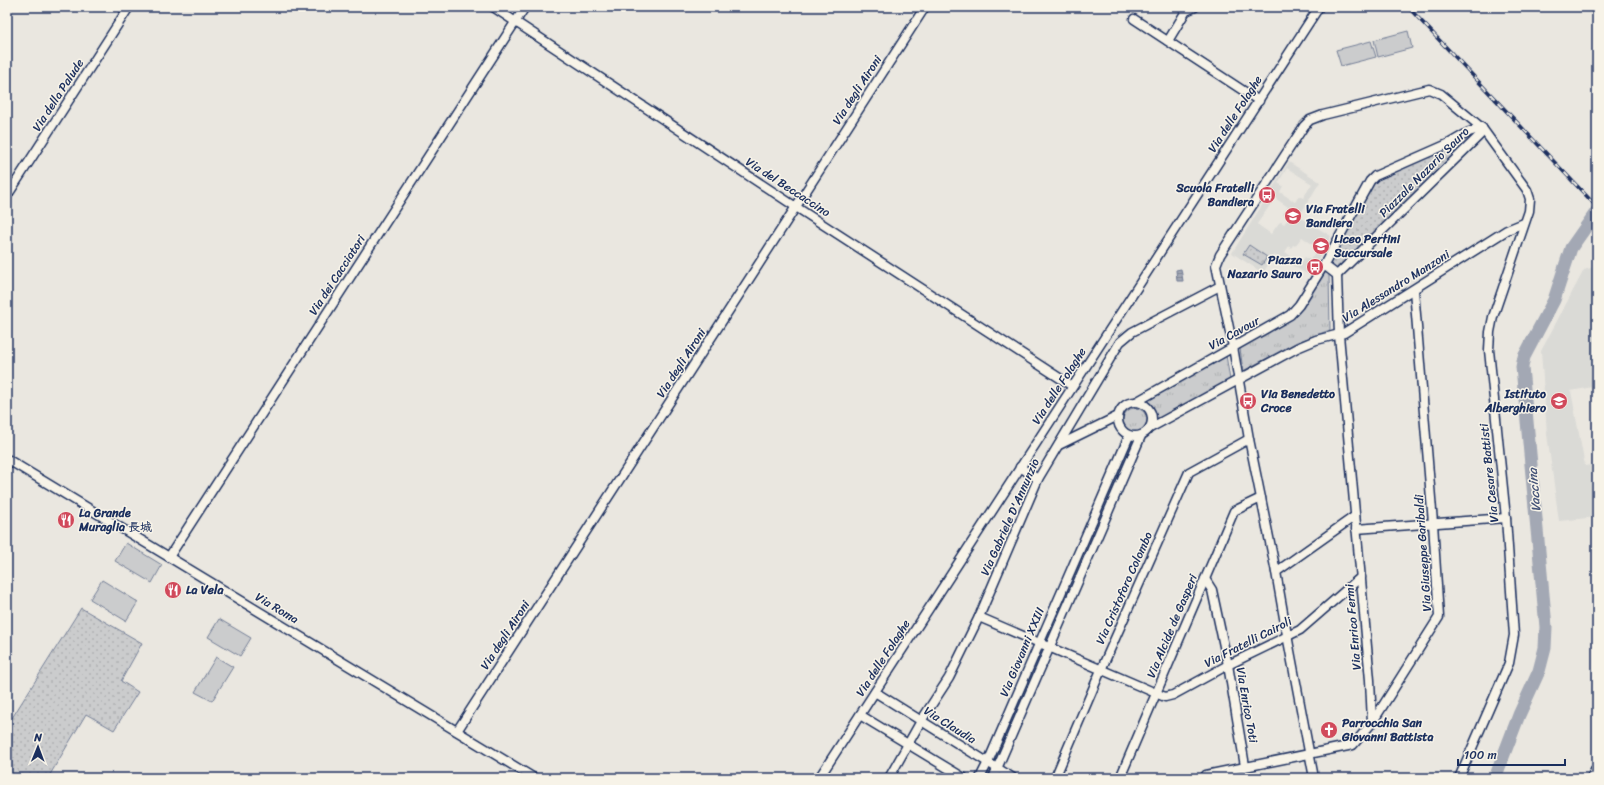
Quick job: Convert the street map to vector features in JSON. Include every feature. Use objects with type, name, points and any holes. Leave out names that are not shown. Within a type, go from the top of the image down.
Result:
[{"type":"street","name":"Via della Palude","points":[[7,196],[129,7]]},
{"type":"street","name":"Via del Beccaccino","points":[[493,7],[796,207],[1072,386]]},
{"type":"street","name":"Via dei Cacciatori","points":[[169,557],[525,7]]},
{"type":"street","name":"Via degli Aironi","points":[[457,731],[925,7]]},
{"type":"street","points":[[1168,41],[1186,12],[1195,7]]},
{"type":"street","name":"Via delle Folaghe","points":[[819,778],[1319,7]]},
{"type":"street","points":[[1134,19],[1259,101]]},
{"type":"street","points":[[1314,778],[1276,572],[1248,439],[1233,347],[1216,268],[1220,255],[1304,126],[1310,120],[1331,113],[1429,89],[1436,90],[1482,128]]},
{"type":"street","name":"Via Cesare Battisti","points":[[1459,778],[1509,663],[1514,634],[1506,518],[1490,363],[1490,338],[1493,318],[1530,204],[1528,193],[1482,128]]},
{"type":"street","name":"Piazzale Nazario Sauro","points":[[1324,265],[1373,177],[1450,143],[1469,132],[1482,128]]},
{"type":"street","name":"Piazzale Nazario Sauro","points":[[1337,275],[1480,135],[1482,128]]},
{"type":"street","name":"Via Alessandro Manzoni","points":[[1150,428],[1303,345],[1344,333],[1507,230],[1524,223]]},
{"type":"street","points":[[1324,265],[1337,275]]},
{"type":"street","name":"Via Cavour","points":[[1136,402],[1277,323],[1290,314],[1299,305],[1324,265]]},
{"type":"street","name":"Via Enrico Fermi","points":[[1337,275],[1339,335],[1370,680],[1372,723]]},
{"type":"street","name":"Via Gabriele D'Annunzio","points":[[889,778],[949,678],[979,617],[1038,479],[1124,337],[1220,286]]},
{"type":"street","name":"Via Giuseppe Garibaldi","points":[[1204,778],[1206,775],[1245,766],[1353,745],[1372,723],[1439,617],[1414,290]]},
{"type":"street","points":[[1131,402],[1136,402],[1147,406],[1150,411],[1152,417],[1150,428],[1141,436],[1129,436],[1121,430],[1118,416],[1122,407],[1131,402]]},
{"type":"street","points":[[1058,446],[1118,416]]},
{"type":"street","name":"Via Giovanni XXIII","points":[[980,778],[1129,436]]},
{"type":"street","name":"Via Giovanni XXIII","points":[[993,778],[1141,436]]},
{"type":"street","name":"Via Cristoforo Colombo","points":[[1055,778],[1189,472],[1248,439]]},
{"type":"street","name":"Via Roma","points":[[7,459],[534,778]]},
{"type":"street","points":[[1020,467],[1038,479]]},
{"type":"street","name":"Via Alcide de Gasperi","points":[[1120,778],[1234,511],[1260,498]]},
{"type":"street","points":[[1276,572],[1355,516]]},
{"type":"street","points":[[1356,529],[1506,518]]},
{"type":"street","points":[[1086,536],[1096,540]]},
{"type":"street","name":"Via Fratelli Cairoli","points":[[1156,694],[1166,697],[1172,695],[1287,635],[1300,630],[1361,578]]},
{"type":"street","name":"Via Enrico Toti","points":[[1206,579],[1212,590],[1228,665],[1245,766]]},
{"type":"street","points":[[979,617],[1156,694]]},
{"type":"street","name":"Via Claudia","points":[[875,692],[1013,778]]},
{"type":"street","points":[[860,715],[964,778]]},
{"type":"street","points":[[1591,778],[1597,767]]},
{"type":"shaded area","name":"Via Fratelli Bandiera","points":[[1289,162],[1320,182],[1296,221],[1299,217],[1331,236],[1309,275],[1274,255],[1263,273],[1232,253]],"holes":[[[1287,168],[1312,184],[1303,198],[1299,196],[1295,202],[1280,192],[1283,186],[1278,183]],[[1275,198],[1288,207],[1283,214],[1289,218],[1284,224],[1281,222],[1279,223],[1271,234],[1257,224]],[[1302,237],[1318,248],[1310,260],[1305,257],[1301,263],[1285,252],[1289,246],[1291,248],[1293,245],[1295,246]]]},
{"type":"shaded area","name":"Istituto Alberghiero","points":[[1597,266],[1597,412],[1592,387],[1571,391],[1585,466],[1597,464],[1597,517],[1559,521],[1547,434],[1541,351],[1584,270]]},
{"type":"shaded area","points":[[1181,269],[1183,281],[1177,281],[1176,270]]},
{"type":"green space","points":[[1408,31],[1412,48],[1378,57],[1374,40]]},
{"type":"green space","points":[[1371,41],[1376,57],[1341,66],[1336,50]]},
{"type":"green space","points":[[1453,145],[1458,147],[1459,151],[1337,271],[1327,264],[1376,180]]},
{"type":"green space","points":[[1249,245],[1267,257],[1262,265],[1243,254]]},
{"type":"green space","points":[[1324,272],[1329,274],[1330,330],[1297,342],[1243,371],[1240,348],[1291,318]]},
{"type":"green space","points":[[1226,355],[1230,380],[1156,421],[1153,410],[1144,402]]},
{"type":"green space","points":[[1135,408],[1143,412],[1147,420],[1143,428],[1135,432],[1127,428],[1123,420],[1127,412]]},
{"type":"green space","points":[[126,543],[162,565],[152,583],[115,561]]},
{"type":"green space","points":[[102,580],[138,602],[126,621],[90,599]]},
{"type":"green space","points":[[81,608],[142,643],[121,681],[138,692],[114,730],[86,714],[48,778],[7,778],[7,726]]},
{"type":"green space","points":[[219,619],[251,638],[240,656],[208,637]]},
{"type":"green space","points":[[216,657],[233,667],[212,701],[195,692]]},
{"type":"waterway","name":"Vaccina","points":[[1495,778],[1519,715],[1539,671],[1545,648],[1546,627],[1522,367],[1524,357],[1554,300],[1571,248],[1597,211]]},
{"type":"railway","points":[[1408,7],[1597,207]]},
{"type":"place","name":"Scuola Fratelli Bandiera","points":[[1267,195]]},
{"type":"place","name":"Via Fratelli Bandiera","points":[[1293,216]]},
{"type":"place","name":"Liceo Pertini Succursale","points":[[1321,246]]},
{"type":"place","name":"Piazza Nazario Sauro","points":[[1315,267]]},
{"type":"place","name":"Via Benedetto Croce","points":[[1248,401]]},
{"type":"place","name":"Istituto Alberghiero","points":[[1559,401]]},
{"type":"place","name":"La Grande Muraglia 長城","points":[[66,520]]},
{"type":"place","name":"La Vela","points":[[173,590]]},
{"type":"place","name":"Parrocchia San Giovanni Battista","points":[[1329,730]]}]
